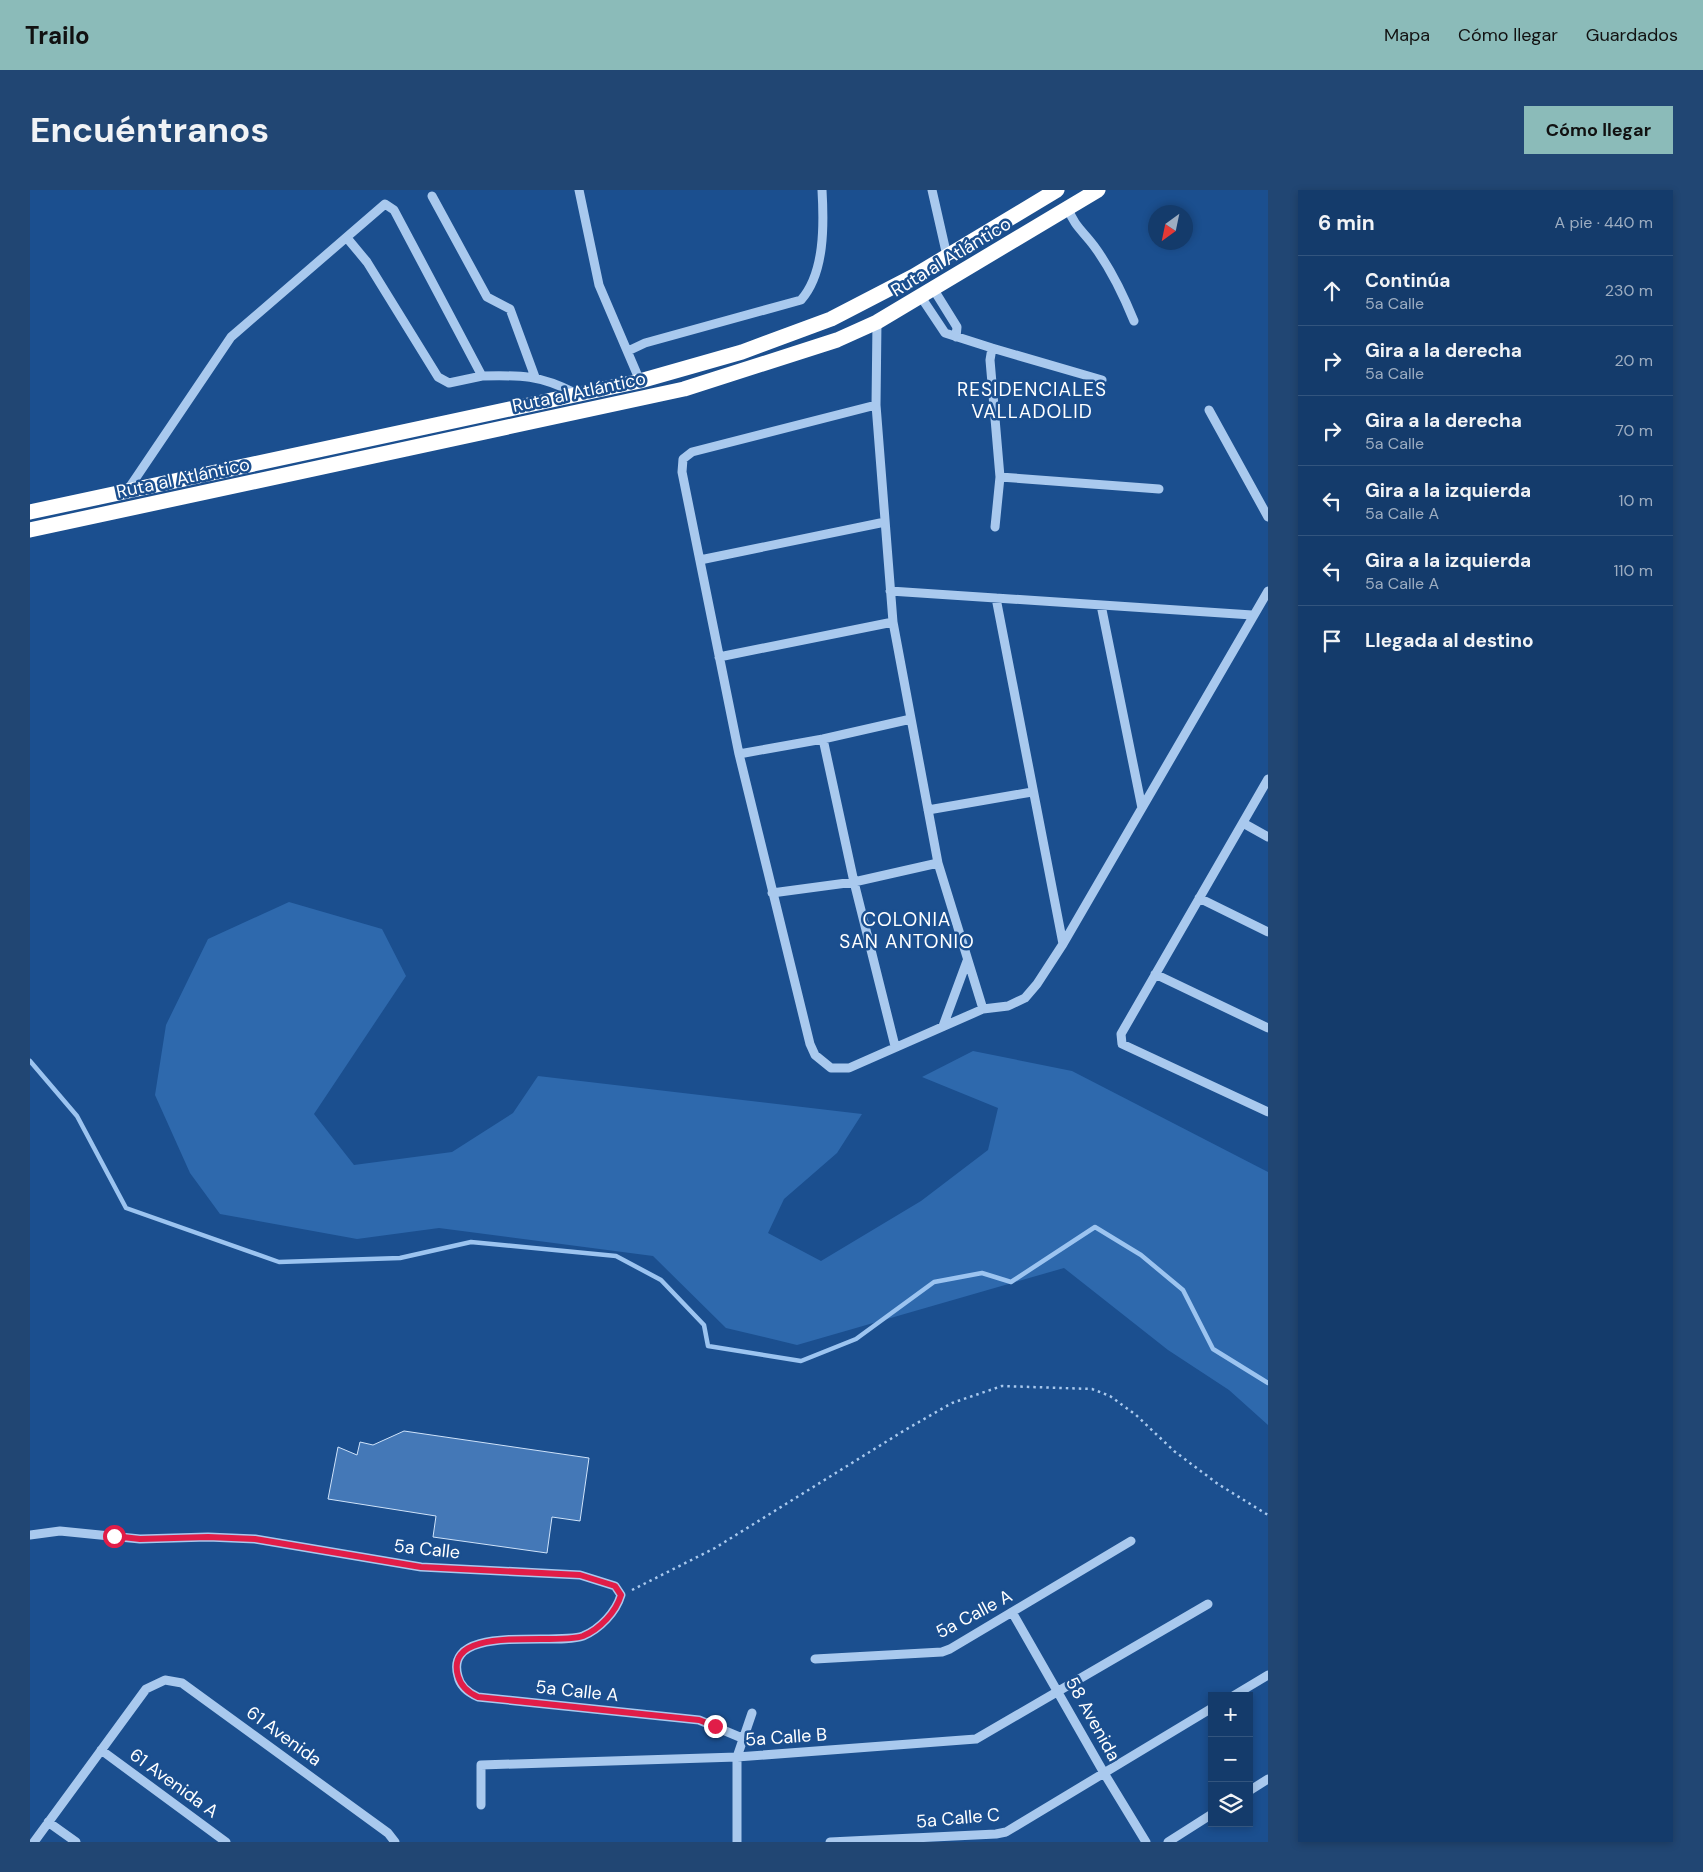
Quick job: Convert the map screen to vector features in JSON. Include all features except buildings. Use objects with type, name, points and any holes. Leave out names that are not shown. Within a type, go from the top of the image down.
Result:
[{"type":"highway","name":"Ruta al Atlántico","points":[[30,530],[684,389],[837,340],[877,322],[928,294],[1098,190]]},
{"type":"highway","name":"Ruta al Atlántico","points":[[30,512],[574,393],[640,381],[742,352],[831,320],[947,256],[1046,192]]},
{"type":"street","points":[[579,190],[599,285],[640,381]]},
{"type":"street","points":[[628,351],[645,343],[801,300],[807,293],[817,267],[824,217],[822,190]]},
{"type":"street","points":[[932,190],[947,256]]},
{"type":"street","points":[[432,196],[487,297],[510,309],[536,377]]},
{"type":"street","points":[[126,491],[231,337],[296,279],[347,238],[380,206],[385,204],[394,210],[482,376]]},
{"type":"street","points":[[1068,208],[1073,222],[1093,245],[1117,281],[1134,321]]},
{"type":"street","points":[[347,238],[367,262],[438,377],[449,383],[482,376],[536,377],[553,382],[574,393]]},
{"type":"street","points":[[928,294],[945,333],[1102,380]]},
{"type":"street","points":[[928,294],[957,327],[956,337]]},
{"type":"street","points":[[877,322],[876,405],[892,622],[938,862],[983,1009]]},
{"type":"street","points":[[992,348],[990,360],[1000,477],[995,527]]},
{"type":"street","points":[[876,405],[692,452],[683,459],[682,472],[739,754],[772,893],[810,1044],[816,1055],[831,1068],[838,1070],[849,1068],[895,1046],[983,1009],[1008,1006],[1026,998],[1063,944],[1268,590]]},
{"type":"street","points":[[1209,410],[1268,517]]},
{"type":"street","points":[[1000,477],[1159,489]]},
{"type":"street","points":[[700,560],[885,522]]},
{"type":"street","points":[[890,591],[1252,615]]},
{"type":"street","points":[[996,598],[1032,792],[1063,944]]},
{"type":"street","points":[[1101,605],[1142,808]]},
{"type":"street","points":[[719,658],[892,622]]},
{"type":"street","points":[[739,754],[823,739],[911,720]]},
{"type":"street","points":[[823,739],[854,882],[895,1046]]},
{"type":"street","points":[[1268,779],[1121,1034],[1122,1044],[1268,1112]]},
{"type":"street","points":[[928,810],[1032,792]]},
{"type":"street","points":[[1243,823],[1268,837]]},
{"type":"street","points":[[772,893],[854,882],[938,862]]},
{"type":"street","points":[[1199,898],[1268,932]]},
{"type":"street","points":[[943,1026],[967,961]]},
{"type":"street","points":[[1155,974],[1268,1028]]},
{"type":"street","name":"5a Calle","points":[[30,1535],[60,1531],[140,1539],[208,1537],[255,1539],[421,1567],[580,1575],[615,1586],[621,1595]]},
{"type":"street","name":"5a Calle A","points":[[814,1659],[942,1652],[1131,1541]]},
{"type":"street","name":"5a Calle A","points":[[621,1595],[618,1605],[598,1628],[582,1636],[507,1640],[471,1645],[464,1650],[456,1664],[458,1680],[463,1687],[478,1697],[699,1720],[742,1738]]},
{"type":"street","name":"5a Calle B","points":[[481,1805],[481,1766],[737,1757],[976,1739],[1060,1692],[1208,1604]]},
{"type":"street","name":"58 Avenida","points":[[1012,1612],[1060,1692],[1104,1773],[1146,1842]]},
{"type":"street","points":[[1240,1692],[1268,1675]]},
{"type":"street","name":"61 Avenida","points":[[102,1750],[146,1690],[165,1680],[182,1682],[388,1833],[395,1842]]},
{"type":"street","name":"5a Calle C","points":[[830,1842],[1006,1832],[1208,1710]]},
{"type":"street","points":[[737,1842],[737,1757],[752,1713]]},
{"type":"street","points":[[34,1842],[102,1750]]},
{"type":"street","name":"61 Avenida A","points":[[102,1750],[226,1842]]},
{"type":"street","points":[[1253,1788],[1268,1779]]},
{"type":"street","points":[[1168,1842],[1208,1817]]},
{"type":"street","points":[[48,1822],[76,1842]]},
{"type":"path","points":[[621,1595],[715,1548],[952,1403],[1002,1386],[1092,1389],[1110,1396],[1218,1484],[1268,1515]]},
{"type":"shaded area","points":[[289,902],[382,929],[406,976],[314,1114],[354,1165],[452,1152],[513,1113],[538,1076],[862,1114],[837,1153],[784,1199],[768,1233],[821,1261],[921,1201],[988,1150],[998,1108],[922,1077],[973,1051],[1072,1071],[1268,1172],[1268,1425],[1229,1390],[1168,1350],[1064,1268],[797,1345],[726,1328],[653,1256],[439,1228],[357,1239],[220,1214],[190,1173],[155,1095],[166,1025],[208,939]]},
{"type":"waterway","points":[[30,1061],[77,1116],[126,1208],[279,1262],[400,1258],[471,1242],[616,1256],[661,1280],[704,1325],[708,1346],[801,1361],[856,1339],[934,1282],[982,1273],[1011,1282],[1095,1227],[1141,1255],[1183,1290],[1213,1349],[1268,1383]]},
{"type":"district","name":"RESIDENCIALES VALLADOLID","points":[[1032,400]]},
{"type":"district","name":"COLONIA SAN ANTONIO","points":[[907,930]]},
{"type":"route","points":[[114,1536],[140,1539],[167,1537],[255,1539],[421,1567],[580,1575],[615,1586],[621,1595],[618,1605],[598,1628],[582,1636],[562,1639],[507,1640],[471,1645],[464,1650],[456,1664],[458,1680],[469,1693],[478,1697],[699,1720],[715,1726]]}]
